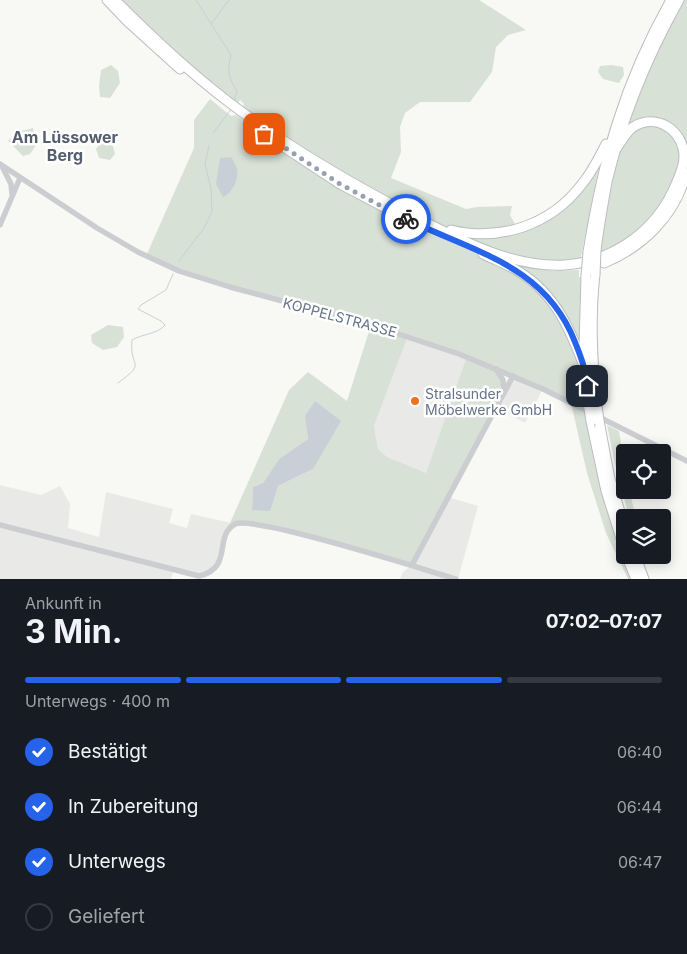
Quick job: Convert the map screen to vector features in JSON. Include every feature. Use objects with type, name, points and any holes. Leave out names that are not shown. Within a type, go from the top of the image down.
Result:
[{"type":"highway","points":[[107,0],[164,56],[238,113],[340,184],[397,214],[517,271],[535,284],[548,297],[568,325],[586,370]]},
{"type":"highway","points":[[115,0],[224,102]]},
{"type":"highway","points":[[616,523],[606,491],[588,402],[584,316],[601,179],[616,126],[640,63],[671,0]]},
{"type":"highway","points":[[592,251],[608,180],[627,114],[646,65],[679,0]]},
{"type":"highway","points":[[238,113],[349,182],[436,227],[488,251],[533,263],[563,265],[604,257],[625,246],[642,233],[670,200],[683,169],[683,147],[677,133],[666,125],[651,121],[632,128],[616,149]]},
{"type":"highway","points":[[436,227],[474,234],[496,234],[526,226],[545,217],[563,204],[583,183],[616,126]]},
{"type":"highway","points":[[474,250],[520,265],[550,270],[579,269],[605,262],[634,247],[658,226],[681,191],[687,170]]},
{"type":"highway","points":[[590,275],[592,347],[597,407],[610,478],[619,509]]},
{"type":"highway","points":[[630,564],[636,579]]},
{"type":"highway","points":[[638,564],[644,579]]},
{"type":"street","name":"KOPPELSTRASSE","points":[[1,165],[96,228],[138,252],[179,271],[408,336],[460,354],[549,392],[687,461]]},
{"type":"street","points":[[1,165],[11,184],[12,196]]},
{"type":"street","points":[[0,225],[20,178]]},
{"type":"street","points":[[496,368],[503,380],[504,393]]},
{"type":"street","points":[[412,566],[513,376]]},
{"type":"street","points":[[0,525],[200,576],[207,574],[218,566],[226,534],[230,528],[236,524],[247,522],[308,536],[456,579]]},
{"type":"shaded area","points":[[120,0],[479,0],[526,30],[508,35],[496,47],[492,72],[470,102],[420,102],[405,113],[400,127],[401,152],[391,178],[466,209],[512,206],[510,215],[518,229],[496,234],[436,227],[349,182],[242,108],[244,104],[240,100],[237,103],[191,67]]},
{"type":"shaded area","points":[[684,0],[687,0],[687,160],[667,211],[651,227],[686,155],[662,121],[626,130],[647,72]]},
{"type":"shaded area","points":[[111,65],[118,71],[120,83],[110,98],[100,97],[101,70]]},
{"type":"shaded area","points":[[600,66],[623,67],[624,75],[619,83],[603,79],[598,72]]},
{"type":"shaded area","points":[[210,99],[231,116],[236,115],[289,151],[404,218],[508,266],[549,297],[586,371],[591,421],[616,509],[616,554],[606,533],[587,473],[571,403],[497,369],[504,393],[412,565],[308,536],[230,523],[289,390],[308,372],[347,401],[371,325],[230,287],[146,256],[194,148],[194,120]],"holes":[[[408,336],[467,356],[426,473],[387,457],[378,449],[374,426]],[[305,416],[313,469],[278,486],[252,510],[253,487],[263,483],[279,459],[308,439]]]},
{"type":"shaded area","points":[[660,124],[681,145],[677,180],[646,227],[601,255],[602,235],[622,144],[635,127]]},
{"type":"shaded area","points":[[33,128],[37,144],[30,154],[23,156],[8,141],[14,133]]},
{"type":"shaded area","points":[[103,140],[112,143],[115,154],[110,160],[99,158],[96,149]]},
{"type":"shaded area","points":[[601,156],[580,261],[548,262],[518,257],[471,241],[473,235],[492,235],[555,213]]},
{"type":"shaded area","points":[[231,157],[237,169],[236,182],[232,189],[223,197],[216,184],[220,158]]},
{"type":"shaded area","points":[[515,265],[552,271],[579,270],[579,277],[581,277],[580,345],[571,326]]},
{"type":"shaded area","points":[[108,325],[123,327],[124,337],[117,347],[103,350],[92,343],[91,335]]},
{"type":"shaded area","points":[[408,336],[467,356],[426,474],[387,457],[378,449],[374,426]]},
{"type":"shaded area","points":[[513,376],[543,389],[525,423],[496,408]]},
{"type":"shaded area","points":[[315,401],[341,421],[313,469],[278,486],[270,511],[252,510],[253,487],[263,483],[279,459],[308,439],[305,416]]},
{"type":"shaded area","points":[[607,425],[619,431],[621,444],[616,444],[616,468]]},
{"type":"shaded area","points":[[0,485],[41,495],[60,486],[70,504],[68,528],[99,537],[106,492],[173,509],[169,523],[187,528],[191,514],[236,524],[230,528],[218,566],[207,574],[174,570],[171,579],[0,579]]},
{"type":"shaded area","points":[[448,497],[478,506],[458,579],[400,579],[403,572],[412,565]]},
{"type":"shaded area","points":[[624,499],[631,499],[634,509],[627,509]]},
{"type":"shaded area","points":[[621,564],[632,564],[636,579],[628,579]]},
{"type":"waterway","points":[[196,0],[231,55],[229,74],[237,91],[234,102]]},
{"type":"waterway","points":[[211,24],[229,0]]},
{"type":"waterway","points":[[213,133],[232,108]]},
{"type":"waterway","points":[[179,261],[204,228],[212,212],[211,189],[205,164],[209,146]]},
{"type":"waterway","points":[[118,383],[135,367],[132,340],[158,330],[165,325],[138,309],[141,305],[166,290],[173,274]]},
{"type":"way so far","points":[[264,134],[340,184],[406,219]]},
{"type":"place","name":"Stralsunder Möbelwerke GmbH","points":[[415,401]]},
{"type":"district","name":"Am Lüssower Berg","points":[[65,146]]},
{"type":"route","points":[[406,219],[508,266],[535,284],[556,306],[568,325],[586,370],[587,386]]}]
